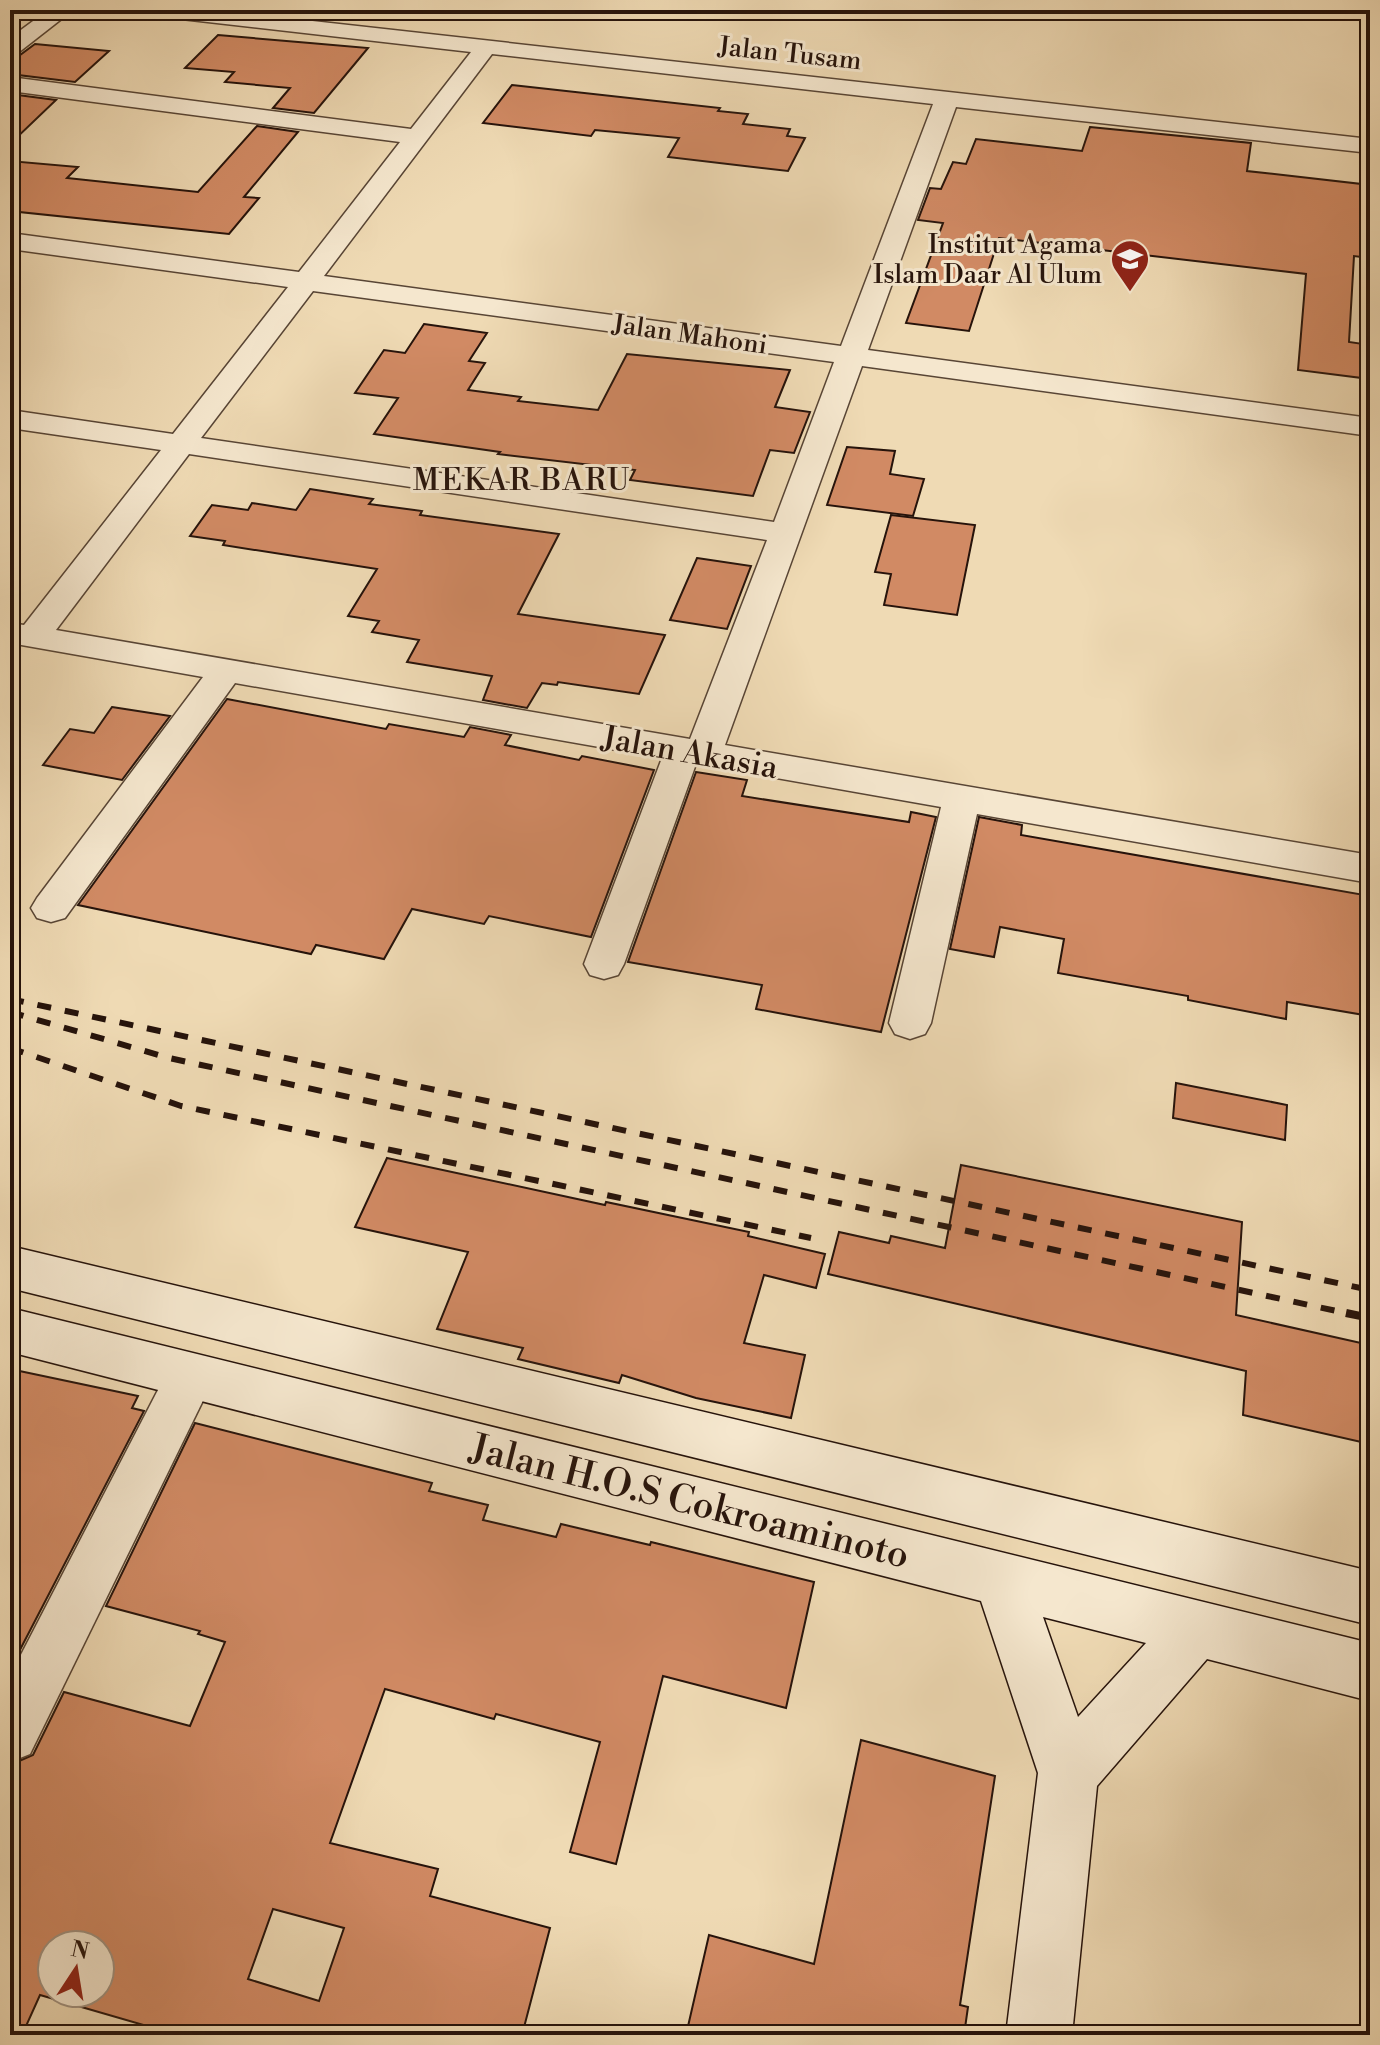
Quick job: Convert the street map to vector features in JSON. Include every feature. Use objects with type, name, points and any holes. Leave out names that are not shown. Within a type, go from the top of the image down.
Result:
[{"type":"main road","name":"Jalan H.O.S Cokroaminoto","points":[[10,1267],[1370,1598]]},
{"type":"main road","name":"Jalan H.O.S Cokroaminoto","points":[[10,1330],[1370,1672]]},
{"type":"main road","points":[[1002,1579],[1068,1773],[1039,2035]]},
{"type":"main road","points":[[1068,1773],[1197,1628]]},
{"type":"street","points":[[10,48],[62,10]]},
{"type":"street","name":"Jalan Tusam","points":[[155,10],[1370,146]]},
{"type":"street","points":[[22,635],[182,444],[486,47]]},
{"type":"street","points":[[10,84],[417,137]]},
{"type":"street","points":[[604,964],[786,533],[947,98]]},
{"type":"street","name":"Jalan Mahoni","points":[[10,241],[1370,427]]},
{"type":"street","points":[[10,419],[786,533]]},
{"type":"street","name":"Jalan Akasia","points":[[22,635],[1370,869]]},
{"type":"street","points":[[51,908],[226,671]]},
{"type":"street","points":[[910,1023],[962,798]]},
{"type":"street","points":[[10,1734],[190,1376]]},
{"type":"building","points":[[218,35],[368,48],[314,113],[273,108],[290,88],[225,82],[234,72],[185,68]]},
{"type":"building","points":[[35,44],[109,51],[75,82],[10,74],[10,58]]},
{"type":"building","points":[[512,85],[720,108],[718,111],[748,114],[743,124],[790,129],[787,136],[805,138],[788,171],[668,157],[679,138],[595,130],[591,136],[483,123]]},
{"type":"building","points":[[10,94],[56,100],[10,144]]},
{"type":"building","points":[[257,126],[298,132],[244,197],[259,198],[229,234],[10,211],[10,161],[78,167],[67,178],[198,192]]},
{"type":"building","points":[[1090,127],[1251,143],[1247,171],[1370,185],[1370,258],[1354,256],[1349,342],[1370,345],[1370,379],[1298,370],[1306,274],[999,238],[969,331],[906,323],[943,223],[918,220],[930,188],[941,189],[953,162],[966,164],[976,139],[1082,151]]},
{"type":"building","points":[[424,324],[487,333],[469,361],[485,363],[468,390],[521,397],[518,401],[598,410],[627,354],[790,370],[775,407],[810,412],[794,453],[770,450],[753,496],[630,480],[635,470],[498,454],[500,452],[374,434],[398,398],[355,393],[384,350],[405,353]]},
{"type":"building","points":[[847,447],[895,451],[890,474],[924,479],[913,516],[827,505]]},
{"type":"building","points":[[310,489],[373,499],[369,504],[422,511],[420,515],[559,534],[518,614],[665,635],[639,694],[558,682],[557,685],[542,683],[527,708],[483,700],[492,676],[407,662],[419,640],[372,632],[379,621],[348,616],[377,569],[223,545],[225,541],[190,536],[212,505],[248,510],[252,503],[296,510]]},
{"type":"building","points":[[891,515],[975,525],[957,615],[884,605],[891,574],[875,572]]},
{"type":"building","points":[[697,558],[751,566],[727,629],[670,620]]},
{"type":"building","points":[[227,699],[386,729],[389,724],[464,737],[470,727],[511,735],[505,745],[579,760],[582,756],[654,770],[591,937],[489,916],[484,924],[412,909],[384,959],[316,945],[311,954],[78,905]]},
{"type":"building","points":[[112,707],[170,716],[122,780],[43,765],[70,729],[94,733]]},
{"type":"building","points":[[696,772],[747,780],[742,796],[909,822],[911,812],[936,817],[881,1032],[756,1009],[762,985],[628,962]]},
{"type":"building","points":[[979,817],[1022,825],[1021,835],[1370,896],[1370,1016],[1287,1002],[1286,1019],[1188,1000],[1188,996],[1058,973],[1064,939],[1000,927],[994,957],[950,949]]},
{"type":"building","points":[[1176,1083],[1287,1105],[1285,1140],[1173,1118]]},
{"type":"building","points":[[387,1158],[749,1232],[748,1236],[825,1254],[816,1288],[764,1275],[744,1343],[805,1355],[791,1418],[696,1398],[622,1375],[619,1383],[518,1359],[523,1348],[437,1329],[468,1252],[355,1227]]},
{"type":"building","points":[[961,1165],[1242,1222],[1236,1315],[1370,1345],[1370,1444],[1243,1415],[1246,1371],[828,1274],[839,1232],[889,1243],[891,1236],[945,1248]]},
{"type":"building","points":[[10,1369],[138,1396],[132,1408],[144,1411],[10,1669]]},
{"type":"building","points":[[195,1423],[432,1483],[429,1491],[488,1505],[483,1520],[556,1537],[561,1524],[650,1545],[651,1542],[814,1582],[786,1708],[663,1676],[616,1864],[570,1852],[600,1742],[496,1714],[494,1719],[385,1689],[330,1843],[438,1869],[430,1896],[550,1928],[522,2035],[178,2035],[88,2009],[116,2009],[116,1929],[36,1929],[36,2004],[22,2035],[10,2035],[10,1765],[33,1755],[64,1692],[190,1726],[225,1642],[198,1634],[200,1631],[106,1606]],"holes":[[[273,1909],[344,1928],[319,2001],[248,1979]]]},
{"type":"building","points":[[861,1740],[995,1776],[960,2005],[968,2007],[964,2035],[686,2035],[709,1935],[814,1964]]},
{"type":"railway","points":[[10,999],[1370,1290]]},
{"type":"railway","points":[[10,1012],[169,1058],[1355,1315]]},
{"type":"railway","points":[[10,1048],[181,1106],[811,1238]]},
{"type":"railway","points":[[1346,1313],[1370,1318]]},
{"type":"place","name":"Institut Agama Islam Daar Al Ulum","points":[[1130,293]]},
{"type":"district","name":"MEKAR BARU","points":[[522,480]]}]
